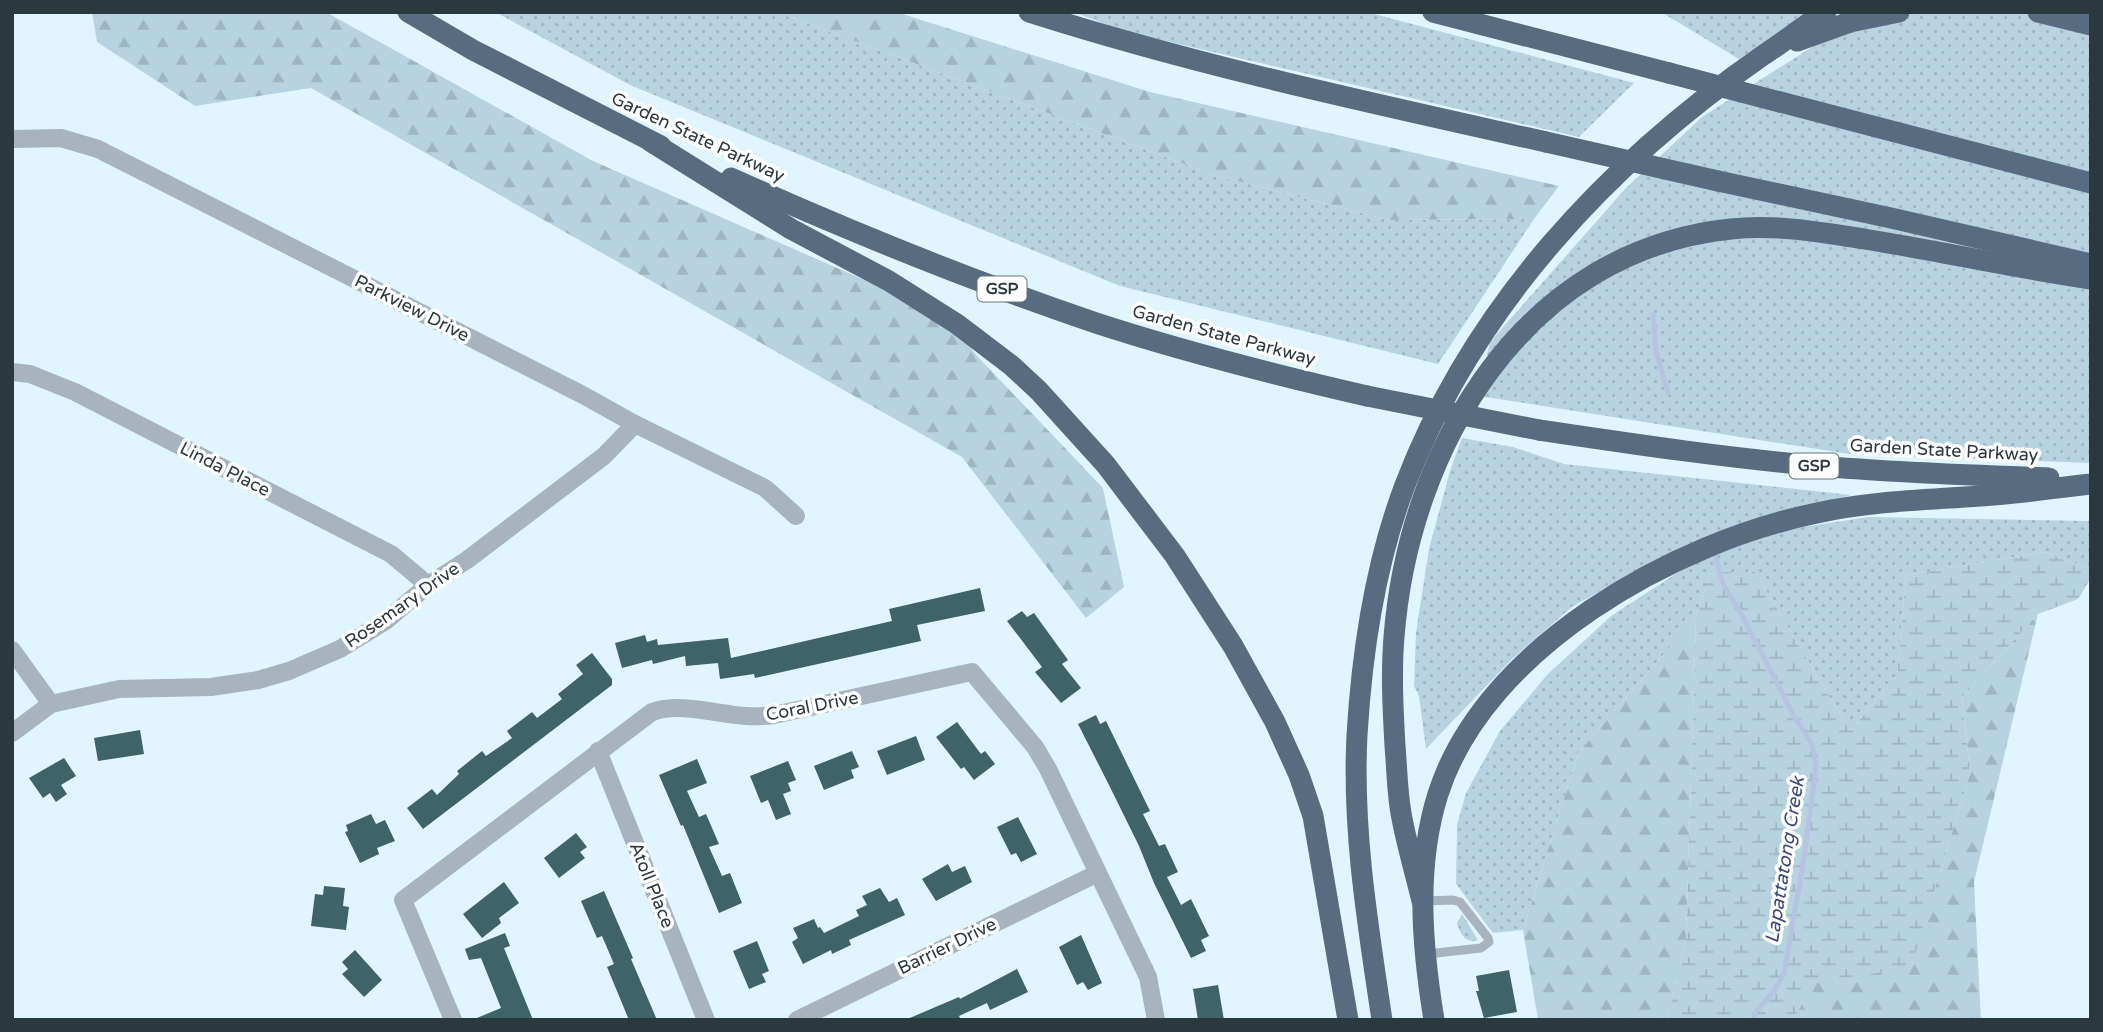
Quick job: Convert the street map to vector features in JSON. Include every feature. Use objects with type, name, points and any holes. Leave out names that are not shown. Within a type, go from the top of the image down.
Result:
[{"type":"highway","name":"Garden State Parkway","points":[[408,12],[473,50],[650,141],[848,229],[1031,300],[1160,343],[1367,396],[1539,430],[1690,452],[1818,466],[2091,482]]},
{"type":"highway","points":[[1028,12],[1205,64],[2091,264]]},
{"type":"highway","points":[[1433,12],[2091,183]]},
{"type":"highway","points":[[1382,1020],[1368,927],[1360,843],[1357,736],[1364,662],[1377,583],[1395,515],[1409,476],[1450,388],[1494,318],[1542,255],[1597,195],[1660,135],[1719,87],[1826,12]]},
{"type":"highway","points":[[1768,53],[1850,22],[1899,12]]},
{"type":"highway","points":[[2038,12],[2091,25]]},
{"type":"highway","points":[[650,141],[791,229],[889,281],[957,324],[1012,366],[1039,391],[1106,464],[1162,537],[1213,614],[1255,684],[1300,775],[1315,829],[1348,1020]]},
{"type":"highway","points":[[1422,901],[1401,812],[1393,703],[1394,640],[1405,559],[1430,480],[1453,430],[1488,371],[1537,315],[1593,274],[1633,253],[1678,238],[1759,227],[1819,232],[1948,252],[2091,279]]},
{"type":"highway","points":[[1434,1020],[1425,954],[1422,901],[1438,794],[1467,733],[1494,697],[1539,651],[1580,617],[1630,584],[1679,558],[1736,535],[1820,512],[1884,502],[1982,496],[2091,482]]},
{"type":"street","name":"Parkview Drive","points":[[12,139],[61,138],[98,149],[765,488],[796,516]]},
{"type":"street","name":"Linda Place","points":[[12,372],[30,374],[75,392],[391,554],[428,585]]},
{"type":"street","name":"Rosemary Drive","points":[[12,733],[51,704],[119,689],[211,687],[258,680],[323,658],[370,632],[428,585],[467,560],[604,456],[635,424]]},
{"type":"street","points":[[12,650],[51,704]]},
{"type":"street","name":"Coral Drive","points":[[453,1020],[403,900],[652,712],[664,708],[748,716],[774,715],[972,672],[1035,747],[1148,977],[1156,1020]]},
{"type":"street","name":"Atoll Place","points":[[598,751],[706,1020]]},
{"type":"street","name":"Barrier Drive","points":[[797,1020],[1098,873]]},
{"type":"lane","points":[[1422,901],[1460,902],[1489,942],[1480,948],[1425,954]]},
{"type":"green space","points":[[92,12],[326,12],[593,161],[901,296],[943,311],[977,356],[1103,488],[1124,587],[1086,618],[962,457],[311,88],[195,106],[97,42]]},
{"type":"green space","points":[[495,12],[777,12],[1214,175],[1388,220],[1534,219],[1438,364],[1120,286],[630,85]]},
{"type":"green space","points":[[777,12],[896,12],[1150,92],[1559,186],[1534,219],[1388,220],[1214,175]]},
{"type":"green space","points":[[1073,12],[1367,12],[1634,83],[1579,137],[1127,32]]},
{"type":"green space","points":[[1661,12],[1812,12],[1739,59]]},
{"type":"green space","points":[[1867,12],[2091,12],[2091,463],[1849,454],[1479,396],[1490,342],[1626,188],[1702,117]]},
{"type":"green space","points":[[1462,438],[1513,447],[1564,464],[1851,495],[1699,541],[1635,571],[1572,607],[1512,659],[1426,749],[1419,696],[1414,686],[1416,632],[1429,549]]},
{"type":"green space","points":[[1868,517],[2091,521],[2091,569],[2044,552],[1906,575],[1897,676],[1850,731],[1755,572],[1710,572],[1696,617],[1578,753],[1523,930],[1493,933],[1456,884],[1457,825],[1466,793],[1500,731],[1547,675],[1611,616],[1694,562],[1784,530]]},
{"type":"green space","points":[[2044,552],[2091,569],[2091,578],[2078,599],[2038,614],[1962,697],[1970,773],[1911,968],[1815,982],[1793,1020],[1667,1020],[1686,940],[1696,617],[1710,572],[1755,572],[1850,731],[1897,676],[1906,575]]},
{"type":"green space","points":[[2038,614],[1974,882],[1981,1020],[1793,1020],[1814,982],[1911,967],[1970,773],[1962,697]]},
{"type":"green space","points":[[1696,617],[1686,940],[1667,1020],[1538,1020],[1523,930],[1578,753]]},
{"type":"green space","points":[[1462,914],[1478,940],[1470,941],[1462,934],[1457,923]]},
{"type":"building","points":[[980,588],[985,611],[917,625],[921,641],[755,678],[754,674],[720,679],[718,663],[686,666],[685,656],[653,664],[652,660],[622,668],[615,643],[645,635],[647,642],[657,639],[658,645],[728,638],[731,658],[892,621],[889,609]]},
{"type":"building","points":[[1022,611],[1027,617],[1034,613],[1068,660],[1062,664],[1081,688],[1061,703],[1035,672],[1042,667],[1007,621]]},
{"type":"building","points":[[592,653],[612,679],[612,685],[423,829],[407,808],[432,789],[437,795],[459,774],[457,771],[482,751],[486,756],[512,738],[507,731],[532,712],[537,718],[562,699],[558,694],[583,674],[576,665]]},
{"type":"building","points":[[1096,715],[1100,724],[1106,721],[1150,811],[1143,814],[1159,846],[1165,844],[1178,872],[1167,877],[1181,905],[1191,899],[1209,936],[1201,940],[1206,951],[1191,958],[1078,724]]},
{"type":"building","points":[[957,722],[981,754],[985,751],[995,764],[974,780],[964,767],[961,769],[936,737]]},
{"type":"building","points":[[140,730],[144,754],[98,761],[94,738]]},
{"type":"building","points":[[916,736],[925,760],[887,775],[877,751]]},
{"type":"building","points":[[852,751],[859,767],[851,770],[854,778],[824,790],[814,766]]},
{"type":"building","points":[[64,758],[76,776],[61,785],[67,794],[56,802],[50,793],[43,798],[29,778]]},
{"type":"building","points":[[697,759],[707,783],[687,791],[699,817],[706,814],[719,844],[709,847],[722,876],[730,873],[742,903],[719,913],[659,775]]},
{"type":"building","points":[[788,761],[796,780],[788,783],[791,791],[783,794],[791,814],[776,820],[768,800],[761,803],[750,776]]},
{"type":"building","points":[[371,814],[376,824],[385,820],[395,841],[377,848],[379,854],[360,863],[345,832],[348,831],[346,825]]},
{"type":"building","points":[[1018,817],[1037,854],[1021,862],[1016,853],[1011,855],[997,827]]},
{"type":"building","points":[[576,833],[587,847],[580,852],[585,858],[559,878],[544,858]]},
{"type":"building","points":[[948,864],[952,872],[965,866],[972,882],[936,901],[922,879]]},
{"type":"building","points":[[504,882],[519,903],[499,918],[501,923],[482,938],[463,914]]},
{"type":"building","points":[[324,886],[345,888],[343,906],[349,907],[346,930],[311,926],[315,894],[323,895]]},
{"type":"building","points":[[880,888],[889,902],[897,898],[905,915],[849,940],[851,945],[832,954],[831,950],[803,964],[792,942],[798,938],[793,928],[814,919],[824,933],[859,916],[856,910],[867,905],[862,896]]},
{"type":"building","points":[[604,891],[657,1020],[629,1020],[607,967],[614,964],[602,936],[597,938],[581,901]]},
{"type":"building","points":[[505,933],[510,946],[504,948],[533,1020],[472,1020],[501,1008],[481,958],[469,960],[465,949]]},
{"type":"building","points":[[1081,935],[1102,983],[1088,990],[1083,982],[1077,985],[1059,947]]},
{"type":"building","points":[[757,941],[769,971],[762,974],[766,982],[749,989],[733,951]]},
{"type":"building","points":[[355,950],[382,980],[364,997],[342,974],[348,969],[342,962]]},
{"type":"building","points":[[1017,969],[1028,992],[990,1010],[987,1003],[959,1016],[961,1020],[905,1020],[959,997],[960,999]]},
{"type":"building","points":[[1509,970],[1517,1012],[1484,1018],[1476,991],[1479,991],[1476,976]]},
{"type":"building","points":[[1218,985],[1224,1020],[1198,1020],[1193,989]]},
{"type":"waterway","name":"Lapattatong Creek","points":[[1653,314],[1656,351],[1668,393]]},
{"type":"waterway","name":"Lapattatong Creek","points":[[1714,552],[1723,584],[1794,716],[1812,744],[1816,767],[1784,974],[1774,991],[1755,1013],[1753,1020]]}]
